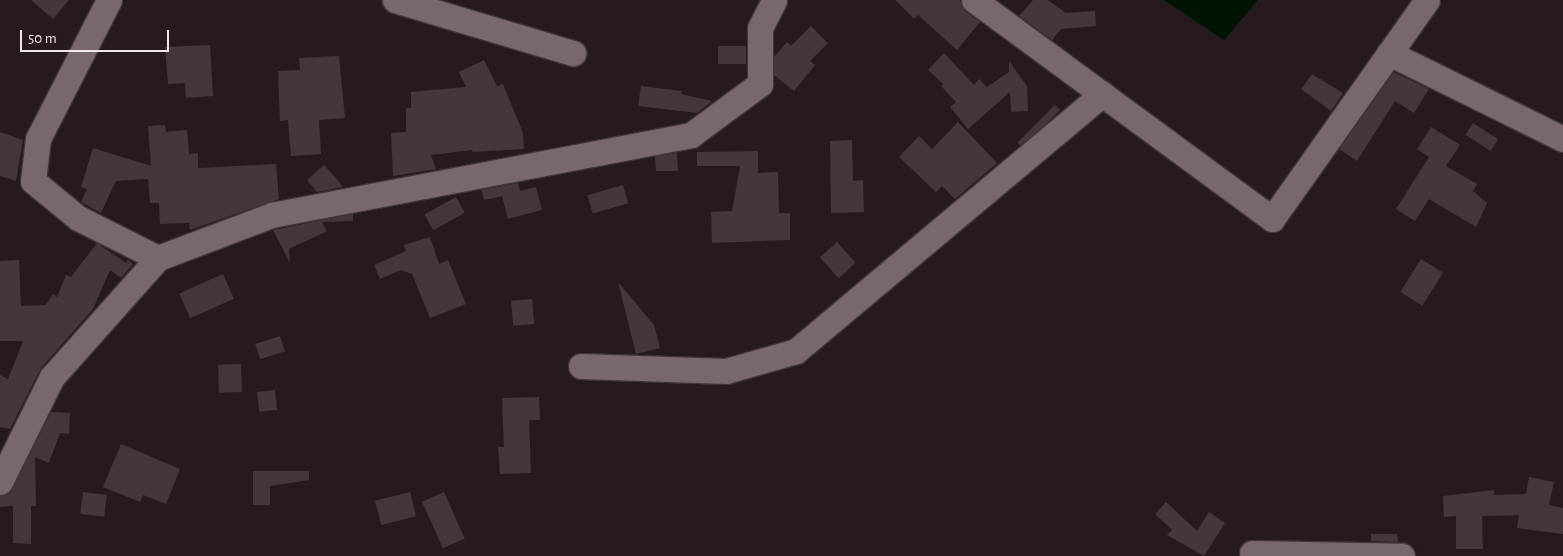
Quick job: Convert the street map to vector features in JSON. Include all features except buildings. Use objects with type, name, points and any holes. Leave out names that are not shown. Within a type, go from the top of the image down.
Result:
[{"type":"street","points":[[109,0],[38,140],[33,181],[78,218],[158,258]]},
{"type":"street","points":[[395,0],[573,53]]},
{"type":"street","points":[[0,482],[52,377],[158,258],[272,215],[690,135],[760,84],[760,28],[774,0]]},
{"type":"street","points":[[974,0],[1272,219],[1427,0]]},
{"type":"street","points":[[1389,53],[1563,139]]},
{"type":"street","points":[[580,366],[726,371],[796,352],[1102,94]]},
{"type":"street","points":[[1252,553],[1402,556]]},
{"type":"shaded area","points":[[1164,0],[1258,0],[1224,40]]}]
